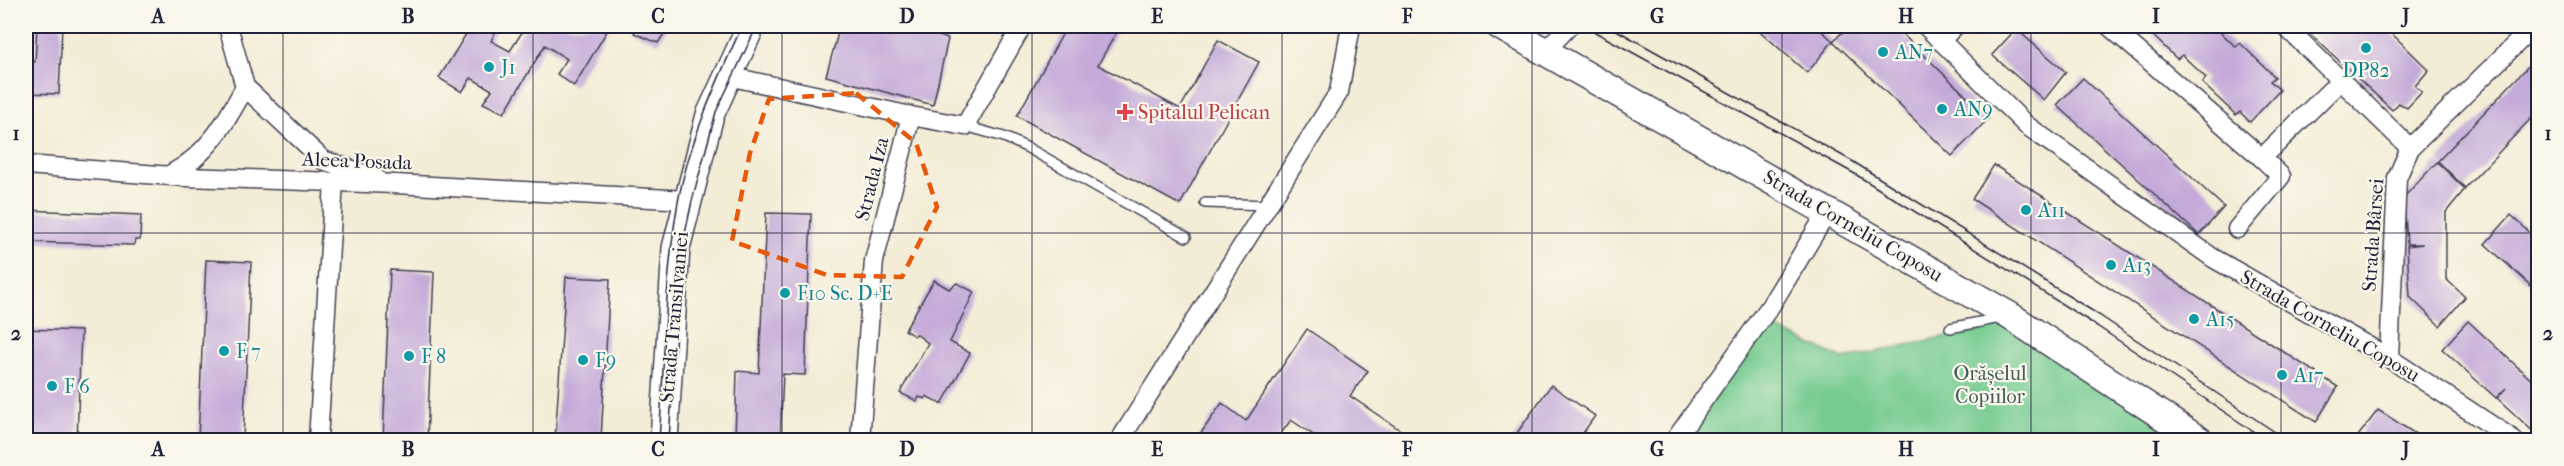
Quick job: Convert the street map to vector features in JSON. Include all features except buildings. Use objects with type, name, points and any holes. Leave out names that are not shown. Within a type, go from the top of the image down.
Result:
[{"type":"main road","name":"Strada Transilvaniei","points":[[664,441],[676,248],[710,116],[751,26]]},
{"type":"main road","name":"Strada Corneliu Coposu","points":[[1500,26],[1546,50],[2010,316],[2199,441]]},
{"type":"street","points":[[228,26],[245,87],[323,160],[396,184]]},
{"type":"street","points":[[911,116],[965,126],[1022,26]]},
{"type":"street","points":[[1120,441],[1339,92],[1351,26]]},
{"type":"street","points":[[1546,50],[1569,26]]},
{"type":"street","name":"Strada Corneliu Coposu","points":[[1926,26],[2026,125],[2213,258],[2390,358],[2514,441]]},
{"type":"street","points":[[1940,41],[1955,26]]},
{"type":"street","points":[[2109,26],[2281,176],[2237,229]]},
{"type":"street","points":[[2285,26],[2410,148]]},
{"type":"street","name":"Strada Bârsei","points":[[2390,358],[2397,178],[2410,148],[2534,26]]},
{"type":"street","name":"Strada Iza","points":[[728,76],[911,116],[874,261],[860,441]]},
{"type":"street","points":[[2262,158],[2340,81]]},
{"type":"street","points":[[171,174],[186,166],[210,143],[225,125],[245,87]]},
{"type":"street","name":"Aleea Posada","points":[[26,165],[687,200]]},
{"type":"street","points":[[318,441],[334,182]]},
{"type":"street","points":[[1675,441],[1771,305],[1828,211]]},
{"type":"lane","points":[[965,126],[1005,137],[1028,148],[1186,237]]},
{"type":"lane","points":[[1205,203],[1270,205]]},
{"type":"lane","points":[[1950,328],[2010,316]]},
{"type":"highlighted area","points":[[856,93],[916,143],[937,207],[902,277],[827,275],[732,241],[750,153],[769,99]]},
{"type":"green space","name":"Orășelul Copiilor","points":[[1762,322],[1843,359],[2002,324],[2188,440],[1679,440]]},
{"type":"tram line","points":[[659,440],[667,291],[678,202],[696,134],[742,26]]},
{"type":"tram line","points":[[669,440],[683,243],[716,112],[757,26]]},
{"type":"tram line","points":[[1584,26],[1855,174],[2097,326],[2266,440]]},
{"type":"tram line","points":[[1609,26],[1852,161],[2099,315],[2287,440]]},
{"type":"place","name":"DP82","points":[[2366,48]]},
{"type":"place","name":"AN7","points":[[1883,52]]},
{"type":"place","name":"J1","points":[[489,67]]},
{"type":"place","name":"AN9","points":[[1942,109]]},
{"type":"place","name":"Spitalul Pelican","points":[[1125,112]]},
{"type":"place","name":"A11","points":[[2026,210]]},
{"type":"place","name":"A13","points":[[2111,265]]},
{"type":"place","name":"F10 Sc. D+E","points":[[785,293]]},
{"type":"place","name":"A15","points":[[2194,319]]},
{"type":"place","name":"F 7","points":[[224,351]]},
{"type":"place","name":"F 8","points":[[409,356]]},
{"type":"place","name":"F9","points":[[583,360]]},
{"type":"place","name":"A17","points":[[2282,375]]},
{"type":"place","name":"F 6","points":[[52,386]]}]
